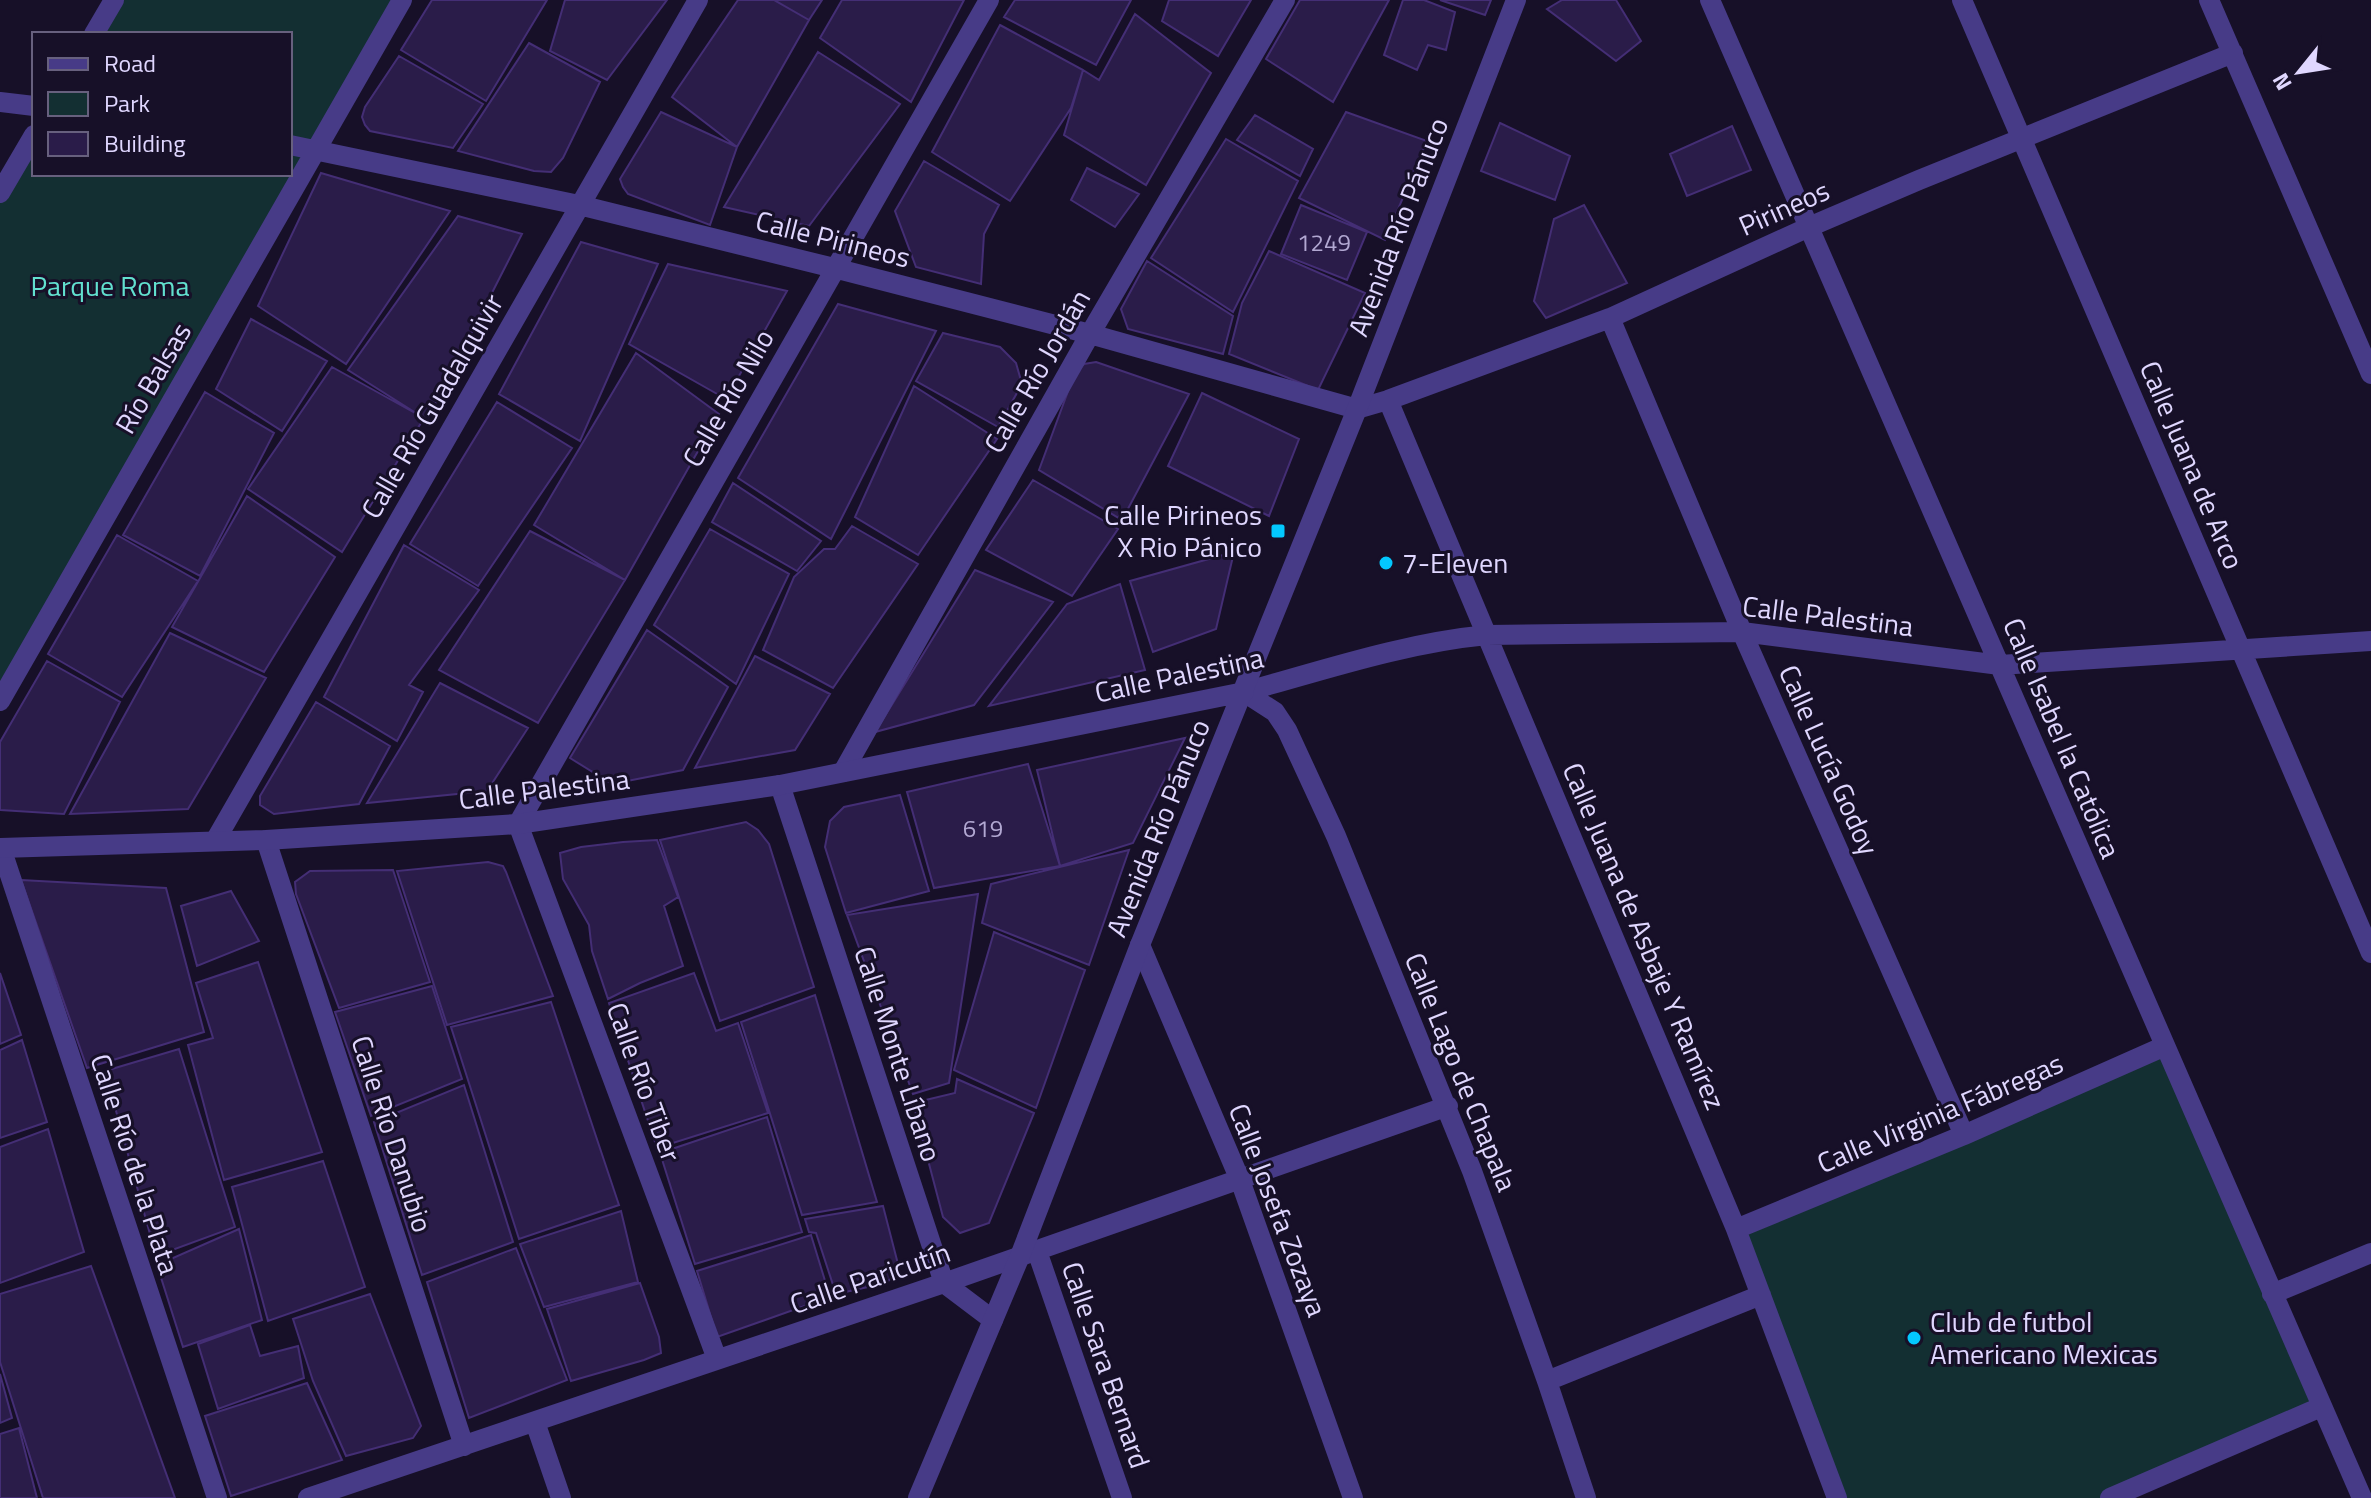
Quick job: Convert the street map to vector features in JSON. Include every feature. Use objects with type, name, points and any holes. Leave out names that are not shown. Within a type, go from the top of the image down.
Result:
[{"type":"street","points":[[95,32],[114,0]]},
{"type":"street","name":"Río Balsas","points":[[0,701],[402,0]]},
{"type":"street","name":"Calle Río Guadalquivir","points":[[215,841],[698,0]]},
{"type":"street","name":"Calle Río Nilo","points":[[518,824],[989,0]]},
{"type":"street","name":"Calle Río Jordán","points":[[843,772],[1090,334],[1285,0]]},
{"type":"street","name":"Avenida Río Pánuco","points":[[918,1498],[993,1320],[1028,1253],[1140,945],[1357,409],[1516,0]]},
{"type":"street","name":"Calle Isabel la Católica","points":[[1710,0],[2362,1498]]},
{"type":"street","name":"Calle Juana de Arco","points":[[1962,0],[2371,953]]},
{"type":"street","points":[[2209,0],[2371,374]]},
{"type":"street","name":"Pirineos","points":[[1357,409],[1610,318],[1919,180],[2233,53]]},
{"type":"street","points":[[0,102],[32,106]]},
{"type":"street","points":[[0,193],[32,138]]},
{"type":"street","name":"Calle Pirineos","points":[[292,145],[579,205],[834,268],[1090,334],[1357,409]]},
{"type":"street","name":"Calle Lucía Godoy","points":[[1610,318],[1742,632],[1964,1135]]},
{"type":"street","name":"Calle Juana de Asbaje Y Ramírez","points":[[1388,400],[1736,1229],[1837,1498]]},
{"type":"street","name":"Calle Palestina","points":[[0,848],[266,840],[518,824],[780,785],[1244,692],[1452,638],[1742,632],[2000,665],[2371,641]]},
{"type":"street","name":"Calle Lago de Chapala","points":[[1244,692],[1275,712],[1297,747],[1336,836],[1448,1106],[1586,1498]]},
{"type":"street","name":"Calle Monte Líbano","points":[[780,785],[944,1283]]},
{"type":"street","name":"Calle Río Tiber","points":[[518,824],[717,1359]]},
{"type":"street","name":"Calle Río Danubio","points":[[266,840],[464,1446]]},
{"type":"street","name":"Calle Río de la Plata","points":[[0,848],[217,1498]]},
{"type":"street","name":"Calle Josefa Zozaya","points":[[1140,945],[1240,1180],[1353,1498]]},
{"type":"street","name":"Calle Virginia Fábregas","points":[[1736,1229],[1964,1135],[2165,1046]]},
{"type":"street","name":"Calle Paricutín","points":[[308,1498],[944,1283],[1448,1106]]},
{"type":"street","name":"Calle Sara Bernard","points":[[1028,1253],[1122,1498]]},
{"type":"street","points":[[2272,1294],[2371,1253]]},
{"type":"street","points":[[944,1283],[993,1320]]},
{"type":"street","points":[[1547,1381],[1761,1295]]},
{"type":"street","points":[[2110,1498],[2321,1407]]},
{"type":"street","points":[[535,1422],[561,1498]]},
{"type":"green space","name":"Parque Roma","points":[[115,0],[404,0],[0,701],[0,194],[32,139],[32,176],[292,176],[292,32],[96,32]]},
{"type":"green space","points":[[2165,1046],[2321,1407],[2105,1498],[1837,1498],[1736,1229]]},
{"type":"building","points":[[432,0],[547,0],[486,101],[401,50]]},
{"type":"building","points":[[565,0],[667,0],[607,80],[550,51]]},
{"type":"building","points":[[738,0],[774,0],[809,20],[737,147],[672,97]]},
{"type":"building","points":[[774,0],[822,0],[809,20]]},
{"type":"building","points":[[842,0],[964,0],[911,102],[820,38]]},
{"type":"building","points":[[1015,0],[1131,0],[1096,65],[1004,17]]},
{"type":"building","points":[[1169,0],[1251,0],[1218,56],[1162,21]]},
{"type":"building","points":[[1300,0],[1389,0],[1333,102],[1266,59]]},
{"type":"building","points":[[1403,0],[1424,0],[1455,12],[1446,50],[1428,45],[1417,70],[1384,55]]},
{"type":"building","points":[[1440,0],[1491,0],[1485,15]]},
{"type":"building","points":[[1562,0],[1616,0],[1641,41],[1616,61],[1547,9]]},
{"type":"building","points":[[1135,14],[1211,73],[1146,185],[1064,135],[1083,70],[1099,80]]},
{"type":"building","points":[[1000,25],[1083,70],[1071,108],[1010,201],[932,152]]},
{"type":"building","points":[[529,43],[600,82],[563,158],[551,172],[534,171],[458,151]]},
{"type":"building","points":[[818,52],[900,104],[809,226],[724,207]]},
{"type":"building","points":[[399,56],[483,104],[453,148],[370,131],[365,125],[362,117],[365,107]]},
{"type":"building","points":[[661,112],[737,147],[710,225],[628,194],[623,187],[620,179]]},
{"type":"building","points":[[1346,112],[1427,141],[1385,240],[1299,198]]},
{"type":"building","points":[[1255,115],[1313,149],[1300,176],[1237,140]]},
{"type":"building","points":[[1500,123],[1570,156],[1555,200],[1481,171]]},
{"type":"building","points":[[1732,126],[1751,170],[1687,196],[1670,154]]},
{"type":"building","points":[[1226,139],[1298,181],[1233,312],[1151,258]]},
{"type":"building","points":[[924,161],[999,205],[984,234],[981,284],[916,267],[895,211]]},
{"type":"building","points":[[1087,168],[1139,194],[1115,227],[1071,200]]},
{"type":"building","points":[[321,173],[450,211],[346,364],[258,306]]},
{"type":"building","points":[[1301,205],[1367,232],[1347,280],[1281,254]]},
{"type":"building","points":[[1584,205],[1627,283],[1546,318],[1534,301],[1554,219]]},
{"type":"building","points":[[458,216],[522,234],[427,420],[348,370]]},
{"type":"building","points":[[581,242],[658,264],[580,441],[499,394]]},
{"type":"building","points":[[1269,251],[1365,293],[1318,390],[1229,354],[1242,303]]},
{"type":"building","points":[[1147,261],[1233,316],[1223,354],[1128,329],[1121,309]]},
{"type":"building","points":[[668,264],[787,291],[726,399],[629,344]]},
{"type":"building","points":[[838,304],[936,331],[831,539],[738,478]]},
{"type":"building","points":[[251,319],[327,361],[282,431],[216,389]]},
{"type":"building","points":[[943,333],[1000,347],[1016,363],[1022,384],[998,427],[916,381]]},
{"type":"building","points":[[636,353],[719,414],[625,580],[534,525]]},
{"type":"building","points":[[1096,362],[1189,394],[1122,520],[1039,470],[1074,375],[1084,364]]},
{"type":"building","points":[[332,367],[424,418],[342,552],[248,489]]},
{"type":"building","points":[[914,386],[997,439],[918,555],[855,517]]},
{"type":"building","points":[[205,392],[274,433],[200,576],[123,535]]},
{"type":"building","points":[[1202,393],[1299,439],[1269,516],[1168,466]]},
{"type":"building","points":[[497,402],[572,448],[478,586],[410,544]]},
{"type":"building","points":[[1033,480],[1118,529],[1072,596],[986,550]]},
{"type":"building","points":[[733,483],[821,541],[797,571],[712,522]]},
{"type":"building","points":[[247,496],[335,557],[264,672],[172,627]]},
{"type":"building","points":[[852,526],[918,564],[833,688],[763,650],[794,577],[824,549],[835,549]]},
{"type":"building","points":[[710,529],[789,574],[736,684],[654,625]]},
{"type":"building","points":[[530,531],[625,580],[538,723],[439,670]]},
{"type":"building","points":[[117,535],[198,581],[122,697],[48,654]]},
{"type":"building","points":[[404,545],[479,590],[409,685],[423,692],[397,741],[324,697]]},
{"type":"building","points":[[1234,552],[1216,629],[1153,652],[1130,581]]},
{"type":"building","points":[[975,570],[1053,602],[974,705],[875,732]]},
{"type":"building","points":[[1120,584],[1145,670],[989,706],[1067,604]]},
{"type":"building","points":[[647,630],[728,687],[683,770],[612,784],[570,758]]},
{"type":"building","points":[[170,633],[266,678],[188,809],[70,814]]},
{"type":"building","points":[[755,656],[830,694],[795,750],[695,768]]},
{"type":"building","points":[[47,661],[120,702],[64,814],[0,810],[0,742]]},
{"type":"building","points":[[440,683],[528,728],[487,791],[367,803]]},
{"type":"building","points":[[316,702],[390,746],[359,804],[274,814],[260,805],[260,796]]},
{"type":"building","points":[[1185,738],[1133,843],[1060,866],[1037,770]]},
{"type":"building","points":[[1028,764],[1060,866],[934,888],[907,792]]},
{"type":"building","points":[[900,795],[929,891],[846,913],[825,847],[830,821],[844,807]]},
{"type":"building","points":[[746,822],[758,830],[769,844],[814,987],[720,1021],[660,840]]},
{"type":"building","points":[[657,840],[678,897],[664,906],[683,966],[608,999],[592,951],[589,925],[563,879],[560,853],[581,847]]},
{"type":"building","points":[[1129,850],[1089,965],[982,923],[991,884]]},
{"type":"building","points":[[488,862],[503,866],[506,872],[553,996],[447,1025],[397,871]]},
{"type":"building","points":[[393,870],[430,982],[339,1008],[296,894],[295,882],[310,871]]},
{"type":"building","points":[[21,880],[166,888],[204,1032],[87,1068]]},
{"type":"building","points":[[231,891],[259,941],[197,966],[181,906]]},
{"type":"building","points":[[978,894],[949,1083],[913,1094],[847,915]]},
{"type":"building","points":[[994,932],[1085,970],[1036,1108],[954,1070]]},
{"type":"building","points":[[258,962],[322,1152],[224,1180],[188,1045],[213,1038],[196,983]]},
{"type":"building","points":[[0,973],[21,1035],[0,1044]]},
{"type":"building","points":[[694,973],[716,1031],[738,1023],[768,1113],[657,1148],[609,1003]]},
{"type":"building","points":[[432,986],[462,1079],[371,1116],[335,1012]]},
{"type":"building","points":[[815,995],[877,1202],[802,1215],[741,1022]]},
{"type":"building","points":[[551,1002],[619,1205],[519,1239],[451,1027]]},
{"type":"building","points":[[22,1040],[47,1122],[0,1138],[0,1050]]},
{"type":"building","points":[[179,1049],[235,1227],[156,1256],[105,1071]]},
{"type":"building","points":[[957,1079],[1034,1113],[989,1223],[960,1233],[943,1217],[913,1103],[955,1093]]},
{"type":"building","points":[[464,1085],[513,1242],[422,1275],[374,1122]]},
{"type":"building","points":[[767,1117],[802,1232],[695,1264],[660,1153]]},
{"type":"building","points":[[48,1129],[84,1252],[0,1283],[0,1147]]},
{"type":"building","points":[[323,1161],[365,1287],[268,1321],[232,1187]]},
{"type":"building","points":[[883,1206],[898,1264],[897,1273],[886,1283],[836,1294],[816,1233],[809,1232],[805,1219]]},
{"type":"building","points":[[621,1211],[638,1282],[544,1307],[520,1244]]},
{"type":"building","points":[[239,1229],[262,1320],[183,1347],[157,1265]]},
{"type":"building","points":[[811,1235],[830,1297],[717,1337],[697,1271]]},
{"type":"building","points":[[516,1248],[567,1380],[469,1418],[427,1282]]},
{"type":"building","points":[[91,1266],[175,1498],[43,1498],[0,1362],[0,1294]]},
{"type":"building","points":[[640,1283],[659,1337],[661,1353],[571,1381],[547,1309]]},
{"type":"building","points":[[370,1294],[421,1426],[413,1438],[346,1456],[313,1381],[293,1319]]},
{"type":"building","points":[[250,1325],[260,1356],[298,1346],[304,1378],[218,1409],[198,1344]]},
{"type":"building","points":[[0,1374],[12,1418],[0,1423]]},
{"type":"building","points":[[307,1383],[342,1460],[231,1496],[205,1416]]},
{"type":"building","points":[[19,1428],[37,1498],[0,1498],[0,1434]]},
{"type":"place","name":"Calle Pirineos X Rio Pánico","points":[[1278,531]]},
{"type":"place","name":"7-Eleven","points":[[1386,563]]},
{"type":"place","name":"Club de futbol Americano Mexicas","points":[[1914,1338]]}]
